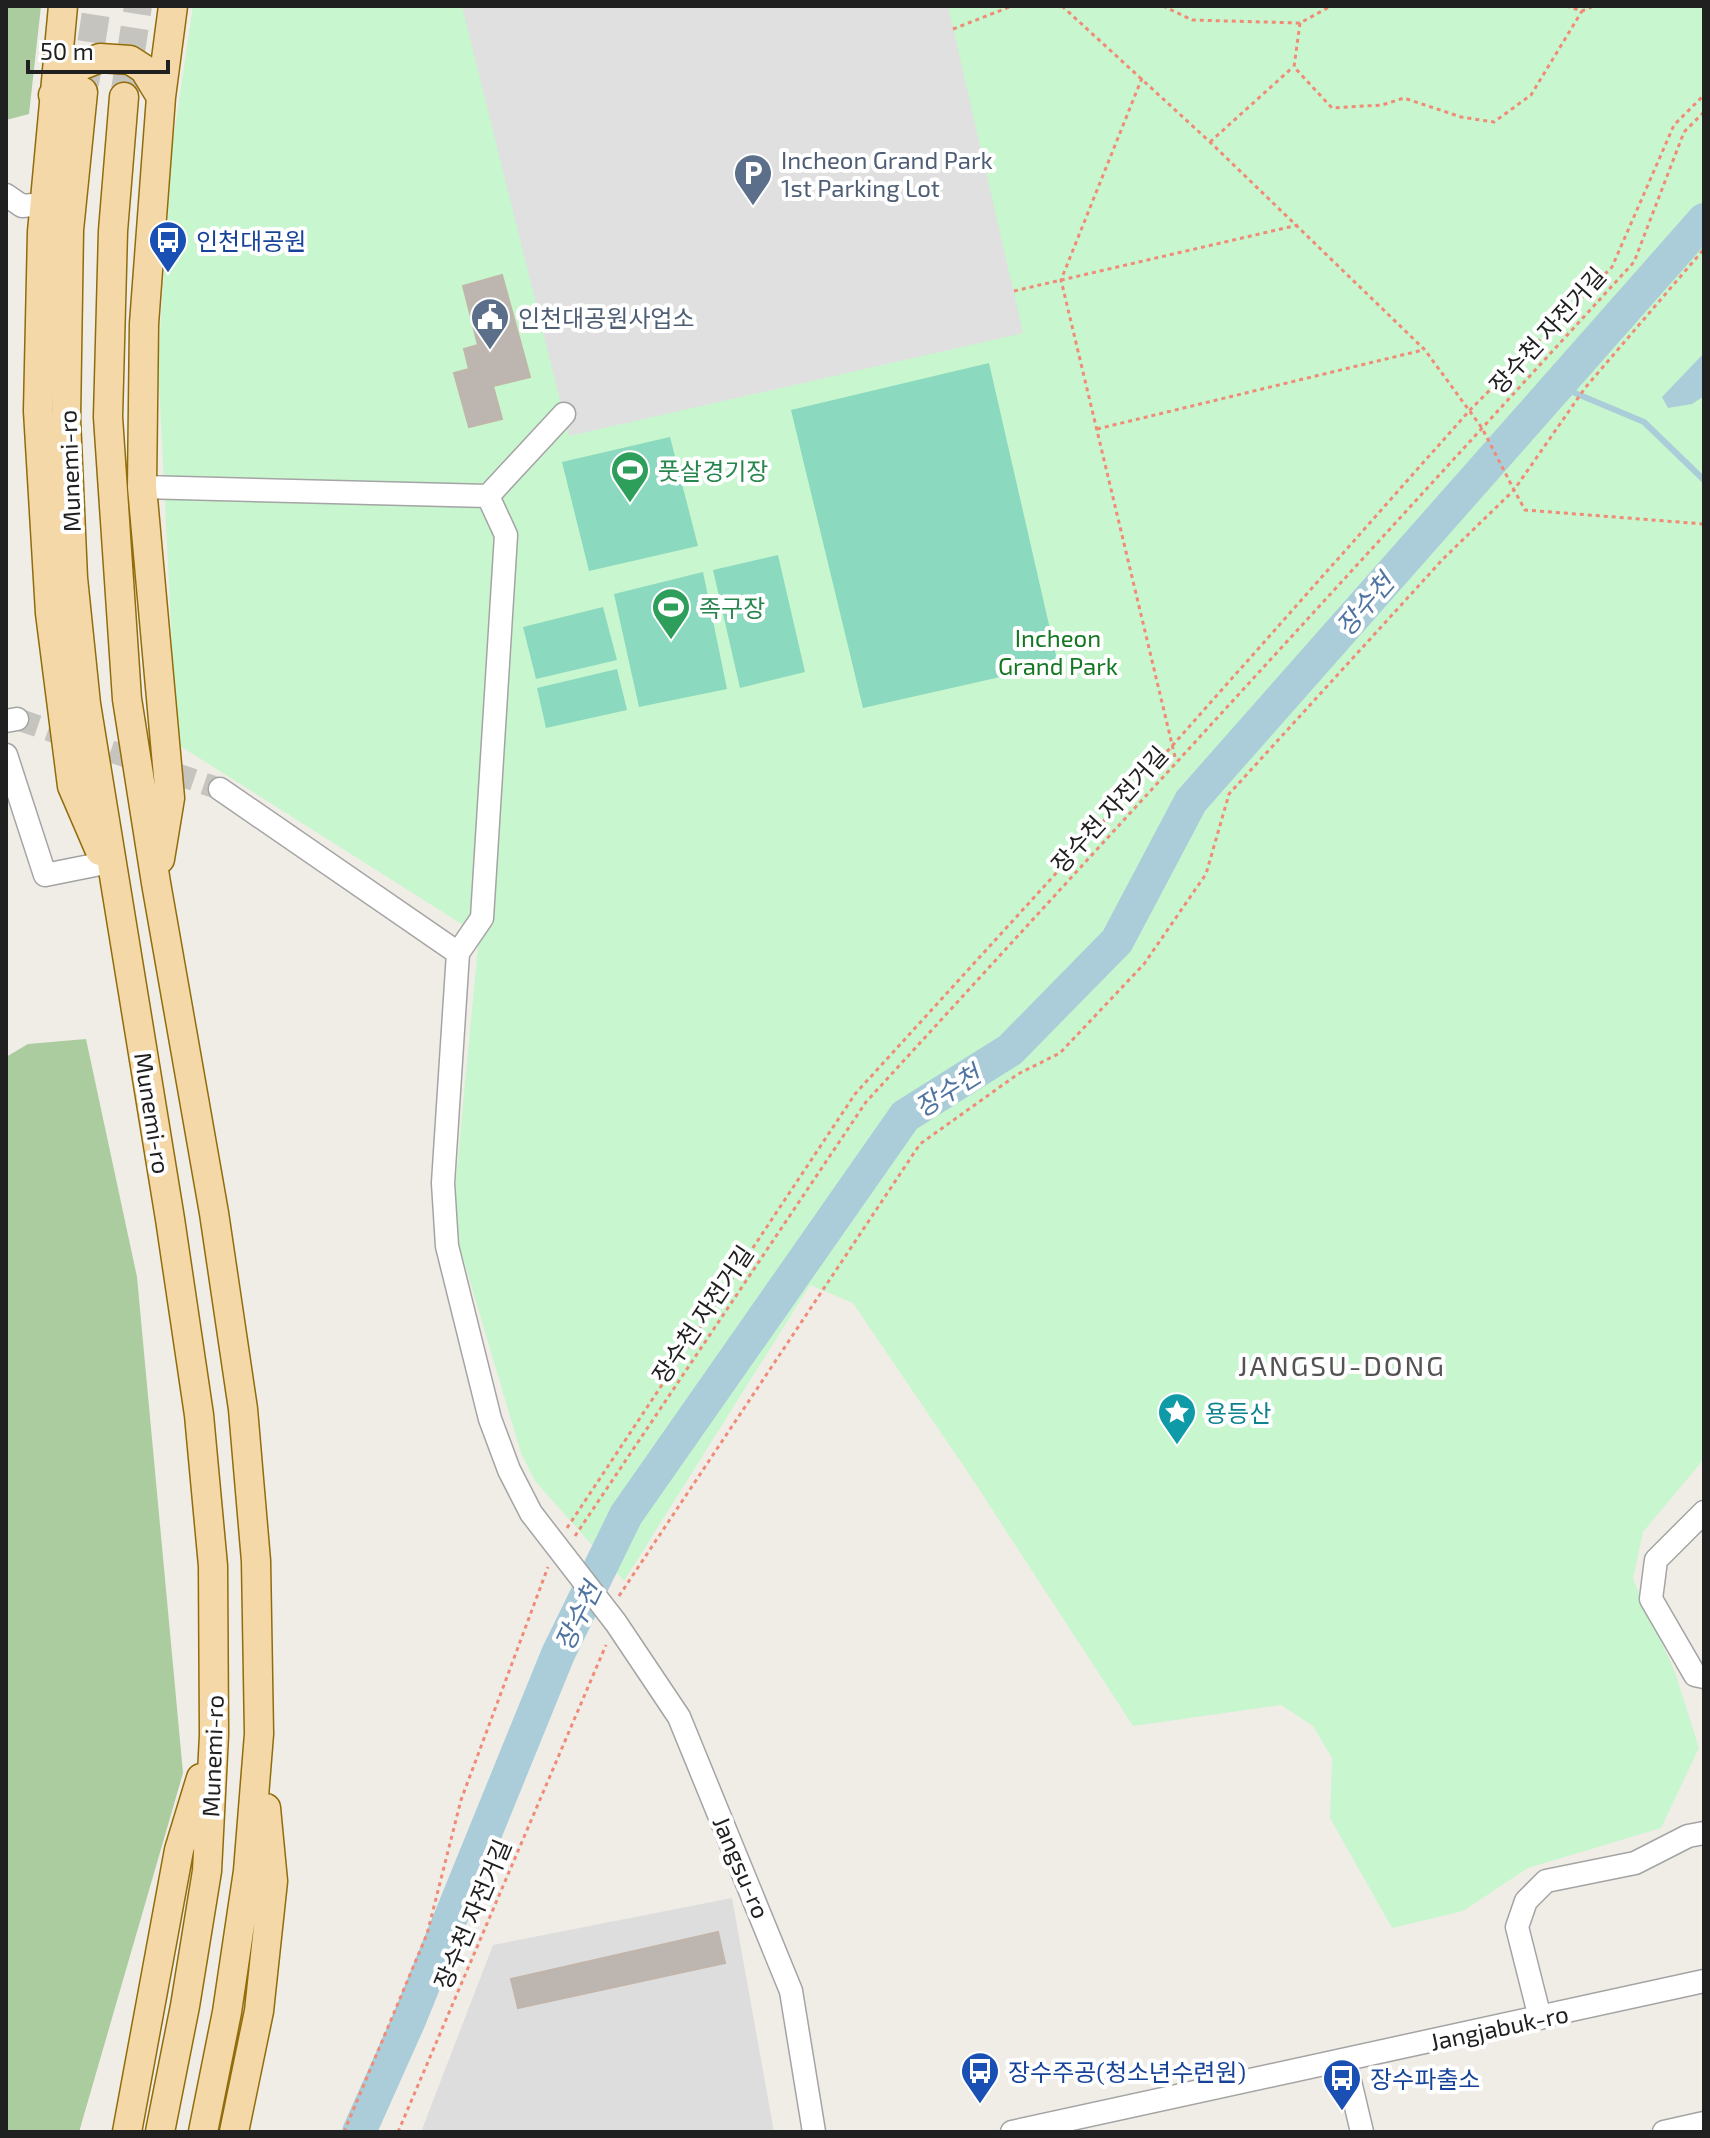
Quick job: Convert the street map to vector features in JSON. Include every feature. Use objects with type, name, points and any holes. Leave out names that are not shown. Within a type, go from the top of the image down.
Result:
[{"type":"main road","points":[[63,6],[44,204],[38,411],[50,613],[72,786],[117,893]]},
{"type":"main road","points":[[156,883],[170,798],[142,487],[144,324],[161,97],[173,6]]},
{"type":"main road","points":[[53,95],[80,66],[100,58],[130,60],[137,64],[144,69],[161,97]]},
{"type":"main road","name":"Munemi-ro","points":[[83,92],[69,230],[66,419],[73,578],[86,704],[199,1415],[213,1566],[214,1735],[207,1871],[160,2132]]},
{"type":"main road","name":"Munemi-ro","points":[[124,97],[113,231],[108,417],[127,699],[214,1213],[243,1409],[256,1561],[259,1734],[248,1871],[227,2012],[203,2132]]},
{"type":"main road","points":[[234,2132],[259,2011],[273,1881],[259,1734]]},
{"type":"main road","points":[[127,2132],[179,1850],[214,1735]]},
{"type":"street","points":[[6,195],[22,206],[44,204]]},
{"type":"street","points":[[142,487],[488,496],[564,414]]},
{"type":"street","points":[[220,789],[458,953],[482,918],[506,535],[488,496]]},
{"type":"street","points":[[6,755],[45,875],[105,863]]},
{"type":"street","name":"Jangsu-ro","points":[[458,953],[443,1183],[447,1246],[495,1432],[509,1470],[531,1513],[607,1611],[679,1717],[770,1932],[791,1991],[810,2091],[814,2132]]},
{"type":"street","points":[[1704,1512],[1656,1560],[1651,1599],[1695,1675],[1704,1677]]},
{"type":"street","points":[[1540,2018],[1517,1927],[1526,1901],[1546,1881],[1635,1863],[1688,1836],[1704,1833]]},
{"type":"street","name":"Jangjabuk-ro","points":[[1012,2132],[1704,1981]]},
{"type":"street","points":[[1345,2060],[1362,2132]]},
{"type":"street","points":[[1664,2132],[1704,2123]]},
{"type":"path","points":[[953,29],[1012,6]]},
{"type":"path","points":[[1062,6],[1298,225],[1425,350],[1482,428],[1525,510],[1704,524]]},
{"type":"path","points":[[1163,6],[1192,20],[1300,23],[1331,6]]},
{"type":"path","points":[[1566,6],[1582,11]]},
{"type":"path","points":[[1294,67],[1332,108],[1382,105],[1404,98],[1461,117],[1494,122],[1531,95],[1582,11],[1594,6]]},
{"type":"path","points":[[1210,142],[1294,67],[1300,23]]},
{"type":"path","points":[[1142,78],[1061,280],[1176,763]]},
{"type":"path","points":[[344,2132],[427,1934],[461,1800],[564,1554],[855,1094],[1172,746],[1469,411],[1612,267],[1674,125],[1704,95]]},
{"type":"path","name":"장수천 자전거길","points":[[564,1554],[866,1102],[1634,262],[1684,132],[1704,112]]},
{"type":"path","points":[[1014,291],[1298,225]]},
{"type":"path","name":"장수천 자전거길","points":[[398,2132],[607,1611],[721,1447],[920,1144],[1018,1074],[1060,1053],[1144,964],[1206,874],[1229,794],[1443,559],[1514,490],[1585,388],[1704,249]]},
{"type":"path","points":[[1097,429],[1425,350]]},
{"type":"shaded area","name":"Incheon Grand Park 1st Parking Lot","points":[[462,6],[948,6],[1023,333],[569,436]]},
{"type":"shaded area","points":[[732,1898],[774,2132],[421,2132],[493,1945]]},
{"type":"green space","points":[[6,6],[41,6],[29,114],[6,120]]},
{"type":"green space","name":"Incheon Grand Park","points":[[193,6],[1704,6],[1704,1459],[1643,1532],[1633,1579],[1675,1672],[1699,1748],[1661,1828],[1528,1868],[1463,1911],[1392,1928],[1330,1818],[1332,1758],[1313,1726],[1281,1705],[1133,1726],[853,1303],[810,1285],[624,1581],[535,1481],[521,1453],[452,1221],[479,935],[177,744],[158,364],[172,148]]},
{"type":"green space","points":[[989,363],[1058,664],[863,708],[791,410]]},
{"type":"green space","name":"풋살경기장","points":[[670,437],[698,546],[589,571],[562,462]]},
{"type":"green space","name":"풋살경기장","points":[[778,555],[805,672],[740,688],[713,570]]},
{"type":"green space","name":"족구장","points":[[703,572],[727,689],[639,707],[614,594]]},
{"type":"green space","points":[[603,607],[617,660],[536,679],[523,627]]},
{"type":"green space","points":[[617,669],[627,710],[546,728],[537,688]]},
{"type":"green space","points":[[86,1039],[137,1277],[183,1773],[79,2132],[6,2132],[6,1057],[28,1044]]},
{"type":"water","points":[[1704,353],[1704,396],[1692,404],[1668,408],[1662,397]]},
{"type":"building","points":[[502,275],[530,377],[493,386],[502,419],[469,427],[454,373],[469,369],[464,349],[478,345],[463,286]]},
{"type":"building","points":[[718,1932],[725,1963],[518,2008],[511,1979]]},
{"type":"waterway","name":"장수천","points":[[359,2132],[409,2020],[558,1654],[626,1515],[905,1116],[1010,1050],[1117,941],[1191,801],[1704,220]]},
{"type":"waterway","points":[[1575,393],[1644,422],[1704,480]]},
{"type":"tunnel","points":[[85,84],[97,6]]},
{"type":"tunnel","points":[[124,97],[138,6]]},
{"type":"tunnel","points":[[17,719],[220,789]]},
{"type":"place","name":"Incheon Grand Park 1st Parking Lot","points":[[753,207]]},
{"type":"place","name":"인천대공원","points":[[168,274]]},
{"type":"place","name":"인천대공원사업소","points":[[490,351]]},
{"type":"place","name":"풋살경기장","points":[[630,504]]},
{"type":"place","name":"족구장","points":[[671,641]]},
{"type":"place","name":"용등산","points":[[1177,1446]]},
{"type":"place","name":"장수주공(청소년수련원)","points":[[980,2105]]},
{"type":"place","name":"장수파출소","points":[[1342,2112]]},
{"type":"district","name":"JANGSU-DONG","points":[[1342,1365]]}]
